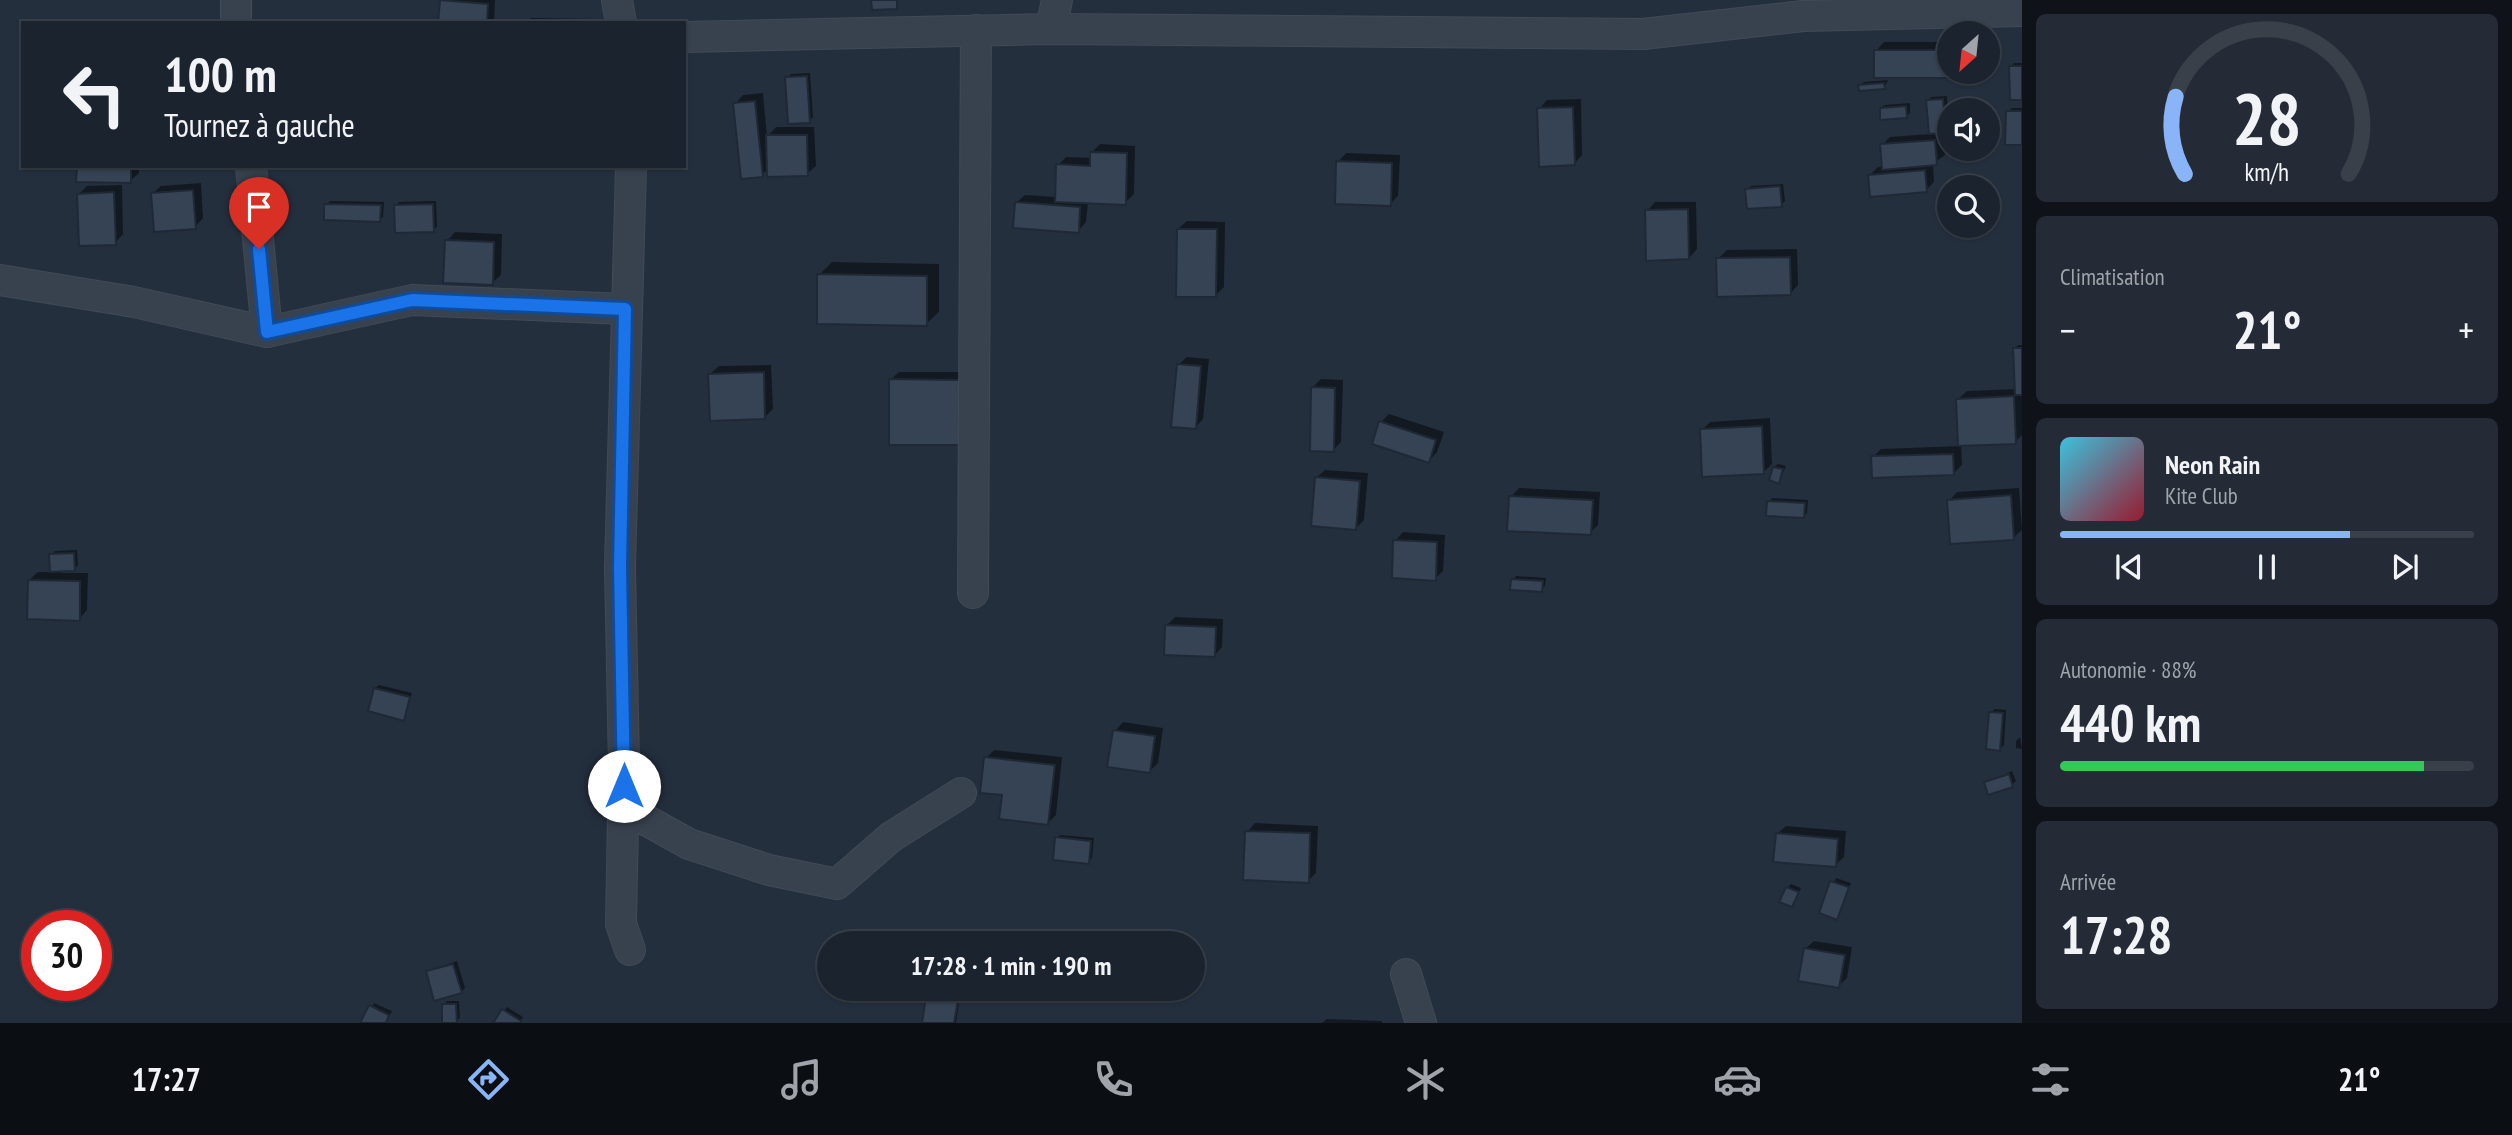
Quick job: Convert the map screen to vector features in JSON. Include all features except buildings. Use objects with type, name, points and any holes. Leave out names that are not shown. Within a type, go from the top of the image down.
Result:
[{"type":"street","points":[[236,0],[236,21]]},
{"type":"street","points":[[617,0],[621,21]]},
{"type":"street","points":[[1051,29],[1057,0]]},
{"type":"street","points":[[686,37],[1051,29],[1643,34],[1804,8],[2022,11]]},
{"type":"street","points":[[974,593],[976,30]]},
{"type":"street","points":[[251,168],[267,332]]},
{"type":"street","points":[[630,950],[621,924],[624,808],[620,567],[631,168]]},
{"type":"street","points":[[0,280],[134,302],[267,332],[412,300],[625,309]]},
{"type":"street","points":[[624,808],[689,844],[769,870],[837,884],[891,838],[961,793]]},
{"type":"street","points":[[1406,974],[1421,1023]]},
{"type":"route","points":[[259,249],[267,332],[412,300],[625,309],[620,567],[624,786]]}]
